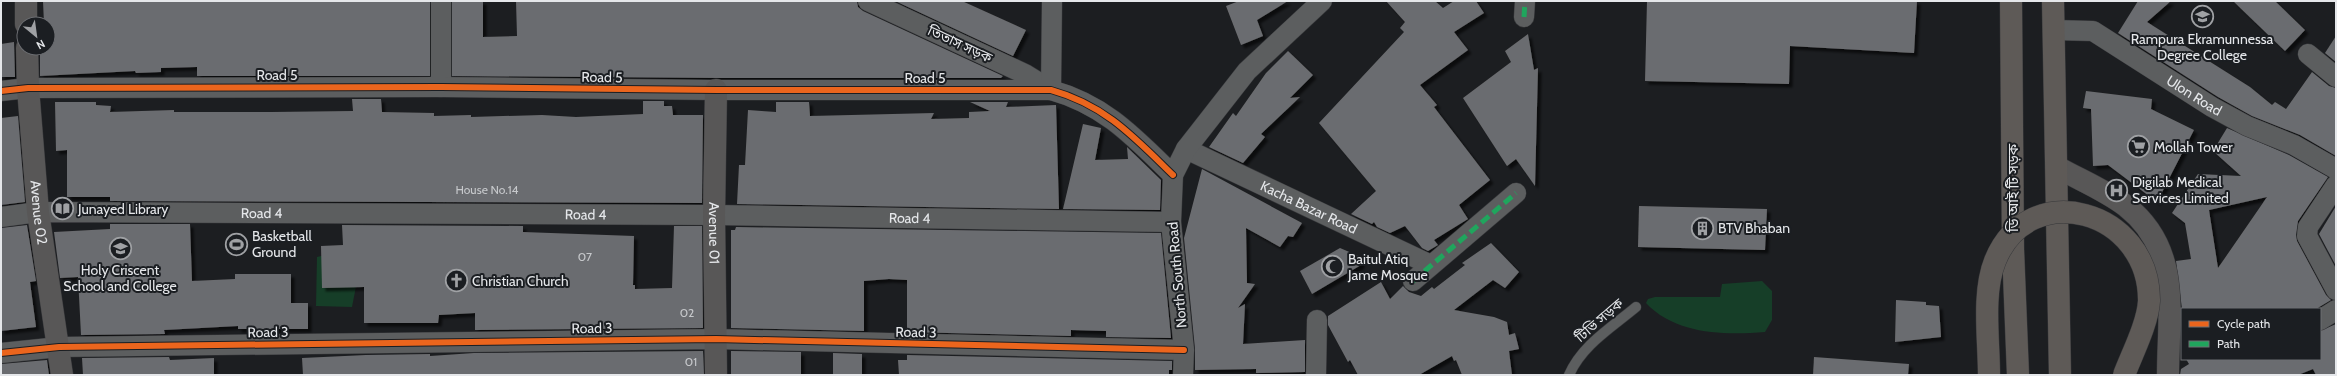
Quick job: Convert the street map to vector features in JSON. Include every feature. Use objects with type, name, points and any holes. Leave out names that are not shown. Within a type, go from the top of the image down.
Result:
[{"type":"main road","name":"ডি আই টি সড়ক","points":[[2012,1],[2013,249],[2018,375]]},
{"type":"main road","points":[[2052,1],[2057,167],[2060,375]]},
{"type":"main road","points":[[1989,375],[1988,291],[1995,261],[2007,239],[2017,230],[2038,217],[2057,213],[2084,215],[2107,222],[2136,249],[2148,284],[2149,303],[2124,375]]},
{"type":"street","points":[[26,1],[26,16]]},
{"type":"street","points":[[441,1],[441,87]]},
{"type":"street","name":"তিতাস সড়ক","points":[[868,1],[1025,74],[1051,90]]},
{"type":"street","points":[[1051,90],[1052,1]]},
{"type":"street","points":[[1173,175],[1186,149],[1247,71],[1322,1]]},
{"type":"street","name":"Ulon Road","points":[[2054,30],[2093,30],[2212,107],[2247,126],[2294,145],[2336,169]]},
{"type":"street","points":[[2308,54],[2336,77]]},
{"type":"street","name":"Avenue 02","points":[[27,56],[28,88],[38,212],[60,347],[62,375]]},
{"type":"street","name":"Road 5","points":[[1,91],[28,88],[441,87],[716,90],[1051,90],[1072,96],[1110,116],[1173,175]]},
{"type":"street","name":"Avenue 01","points":[[716,90],[714,216],[716,375]]},
{"type":"street","name":"Kacha Bazar Road","points":[[1186,149],[1432,265]]},
{"type":"street","points":[[2057,167],[2104,192],[2126,207],[2147,228],[2163,254],[2167,267],[2170,305],[2168,375]]},
{"type":"street","name":"North South Road","points":[[1173,175],[1171,222],[1184,350],[1183,375]]},
{"type":"street","points":[[2336,185],[2308,227],[2307,236],[2336,290]]},
{"type":"street","points":[[1413,281],[1516,193]]},
{"type":"street","name":"Road 4","points":[[1,217],[38,212],[714,216],[1171,222]]},
{"type":"street","points":[[2321,319],[2336,310]]},
{"type":"street","points":[[1316,375],[1317,320]]},
{"type":"street","name":"Road 3","points":[[1,353],[60,347],[716,338],[1184,350]]},
{"type":"lane","name":"টিভি সড়ক","points":[[1569,375],[1575,361],[1593,341],[1636,307]]},
{"type":"green space","points":[[364,246],[352,307],[316,306],[317,257]]},
{"type":"green space","points":[[1762,281],[1772,291],[1772,320],[1765,332],[1718,333],[1702,331],[1686,327],[1658,314],[1646,303],[1648,299],[1655,297],[1720,297],[1722,284]]},
{"type":"building","points":[[43,1],[430,1],[430,76],[197,76],[197,67],[161,68],[161,72],[136,73],[135,71],[40,76],[40,56],[56,56],[56,16],[44,16]]},
{"type":"building","points":[[452,1],[483,1],[483,37],[517,36],[516,1],[857,1],[858,7],[863,11],[1003,76],[1001,78],[720,78],[452,76]]},
{"type":"building","points":[[895,1],[962,1],[1026,30],[1013,56]]},
{"type":"building","points":[[1239,1],[1288,1],[1257,20],[1263,36],[1241,45],[1226,6]]},
{"type":"building","points":[[1386,1],[1435,1],[1443,8],[1454,1],[1476,1],[1484,13],[1454,32],[1468,50],[1420,85],[1437,105],[1434,107],[1490,180],[1459,205],[1468,219],[1434,240],[1438,245],[1428,251],[1422,248],[1405,226],[1390,233],[1377,227],[1374,222],[1372,224],[1351,214],[1376,191],[1319,123],[1404,32],[1400,28],[1405,22]]},
{"type":"building","points":[[1647,1],[1917,1],[1914,53],[1790,46],[1789,84],[1645,81]]},
{"type":"building","points":[[2138,1],[2171,1],[2147,22],[2250,87],[2272,105],[2275,102],[2286,109],[2312,72],[2329,86],[2336,88],[2336,156],[2300,135],[2252,116],[2218,97],[2118,33]]},
{"type":"building","points":[[2233,1],[2275,1],[2305,30],[2285,51]]},
{"type":"building","points":[[1528,34],[1534,70],[1538,68],[1535,186],[1516,159],[1507,166],[1463,98],[1511,62],[1505,51]]},
{"type":"building","points":[[2336,36],[2336,62],[2325,53]]},
{"type":"building","points":[[14,42],[15,77],[1,77],[1,44]]},
{"type":"building","points":[[1288,51],[1313,75],[1290,98],[1300,97],[1261,134],[1265,137],[1243,163],[1209,147],[1233,113],[1236,116],[1266,73]]},
{"type":"building","points":[[2086,91],[2152,99],[2151,109],[2194,130],[2157,202],[2108,165],[2093,166],[2091,109],[2083,108]]},
{"type":"building","points":[[352,99],[381,99],[382,112],[434,113],[434,116],[471,115],[471,117],[542,115],[576,117],[643,114],[643,101],[664,101],[664,106],[672,106],[673,115],[703,115],[702,203],[110,201],[110,197],[67,197],[67,150],[56,151],[55,102],[96,102],[96,105],[111,106],[110,112],[174,110],[174,112],[272,112],[353,111]]},
{"type":"building","points":[[776,102],[809,102],[810,116],[934,113],[931,119],[969,118],[969,112],[990,111],[970,102],[1008,102],[1006,107],[1056,105],[1059,209],[737,204],[739,165],[745,165],[748,110],[776,112]]},
{"type":"building","points":[[18,116],[25,202],[1,205],[1,118]]},
{"type":"building","points":[[1083,124],[1101,128],[1095,160],[1128,159],[1127,147],[1161,180],[1160,210],[1063,209]]},
{"type":"building","points":[[2227,128],[2289,155],[2328,177],[2298,221],[2296,235],[2297,241],[2326,295],[2331,300],[2318,308],[2182,308],[2176,261],[2191,259],[2185,223],[2172,213],[2198,174],[2241,176],[2213,151]],"holes":[[[2267,197],[2218,268],[2209,210]]]},
{"type":"building","points":[[1202,169],[1302,223],[1293,237],[1288,236],[1280,247],[1246,228],[1247,283],[1255,284],[1238,308],[1245,304],[1243,344],[1305,340],[1305,372],[1256,373],[1256,369],[1195,370],[1195,349],[1184,238]]},
{"type":"building","name":"BTV Bhaban","points":[[1639,206],[1767,209],[1765,250],[1638,247]]},
{"type":"building","points":[[2336,206],[2336,266],[2319,234]]},
{"type":"building","points":[[110,224],[190,224],[192,281],[235,279],[235,274],[291,274],[291,303],[308,303],[308,329],[238,329],[238,326],[164,330],[165,334],[81,335],[78,277],[60,278],[54,232],[110,229]]},
{"type":"building","points":[[27,225],[36,281],[30,282],[36,327],[1,331],[1,228]]},
{"type":"building","points":[[342,225],[523,226],[523,232],[634,236],[633,285],[635,285],[635,289],[672,288],[674,226],[702,226],[703,328],[475,330],[475,313],[439,315],[438,323],[364,323],[364,287],[322,288],[321,246],[343,245]]},
{"type":"building","points":[[736,227],[1161,233],[1171,338],[1106,337],[1106,331],[1071,330],[1071,336],[907,332],[907,280],[889,279],[864,281],[864,331],[731,328],[731,230],[735,230]]},
{"type":"building","points":[[1491,243],[1519,272],[1505,288],[1493,280],[1454,310],[1494,317],[1507,322],[1509,335],[1515,333],[1519,349],[1509,351],[1512,375],[1462,375],[1456,360],[1454,361],[1452,356],[1419,375],[1358,375],[1350,360],[1348,362],[1328,325],[1328,316],[1381,282],[1390,299],[1403,286],[1409,292],[1421,296],[1432,287],[1434,289],[1465,265],[1462,263]]},
{"type":"building","name":"Baitul Atiq Jame Mosque","points":[[1340,248],[1361,257],[1361,265],[1312,294],[1300,271]]},
{"type":"building","points":[[1896,300],[1926,302],[1926,305],[1939,306],[1941,337],[1895,342]]},
{"type":"building","points":[[2336,324],[2336,375],[2316,375],[2313,369],[2298,375],[2180,375],[2181,369],[2189,364],[2187,360],[2321,360],[2321,331]]},
{"type":"building","points":[[703,351],[704,375],[303,375],[302,358],[430,354],[430,356],[474,353]]},
{"type":"building","points":[[731,351],[801,352],[801,375],[731,375]]},
{"type":"building","points":[[833,353],[862,354],[862,375],[833,375]]},
{"type":"building","points":[[907,355],[1172,361],[1172,370],[1169,370],[1169,375],[899,375],[898,360],[907,360]]},
{"type":"building","points":[[169,357],[170,360],[214,358],[214,375],[83,375],[82,358]]},
{"type":"building","points":[[1814,357],[1909,364],[1908,375],[1813,375]]},
{"type":"building","points":[[47,360],[49,375],[1,375],[1,364]]},
{"type":"marked path","points":[[1524,17],[1525,1]]},
{"type":"marked path","points":[[1413,281],[1516,193]]},
{"type":"cycle path","points":[[1,91],[28,88],[441,87],[716,90],[1051,90],[1070,96],[1103,113],[1131,135],[1173,175]]},
{"type":"cycle path","points":[[1,353],[59,347],[716,339],[1184,350]]},
{"type":"place","name":"Rampura Ekramunnessa Degree College","points":[[2202,17]]},
{"type":"place","name":"Mollah Tower","points":[[2139,147]]},
{"type":"place","name":"Digilab Medical Services Limited","points":[[2117,190]]},
{"type":"place","name":"Junayed Library","points":[[63,209]]},
{"type":"place","name":"BTV Bhaban","points":[[1702,228]]},
{"type":"place","name":"Basketball Ground","points":[[236,244]]},
{"type":"place","name":"Holy Criscent School and College","points":[[120,248]]},
{"type":"place","name":"Baitul Atiq Jame Mosque","points":[[1333,267]]},
{"type":"place","name":"Christian Church","points":[[457,281]]}]
